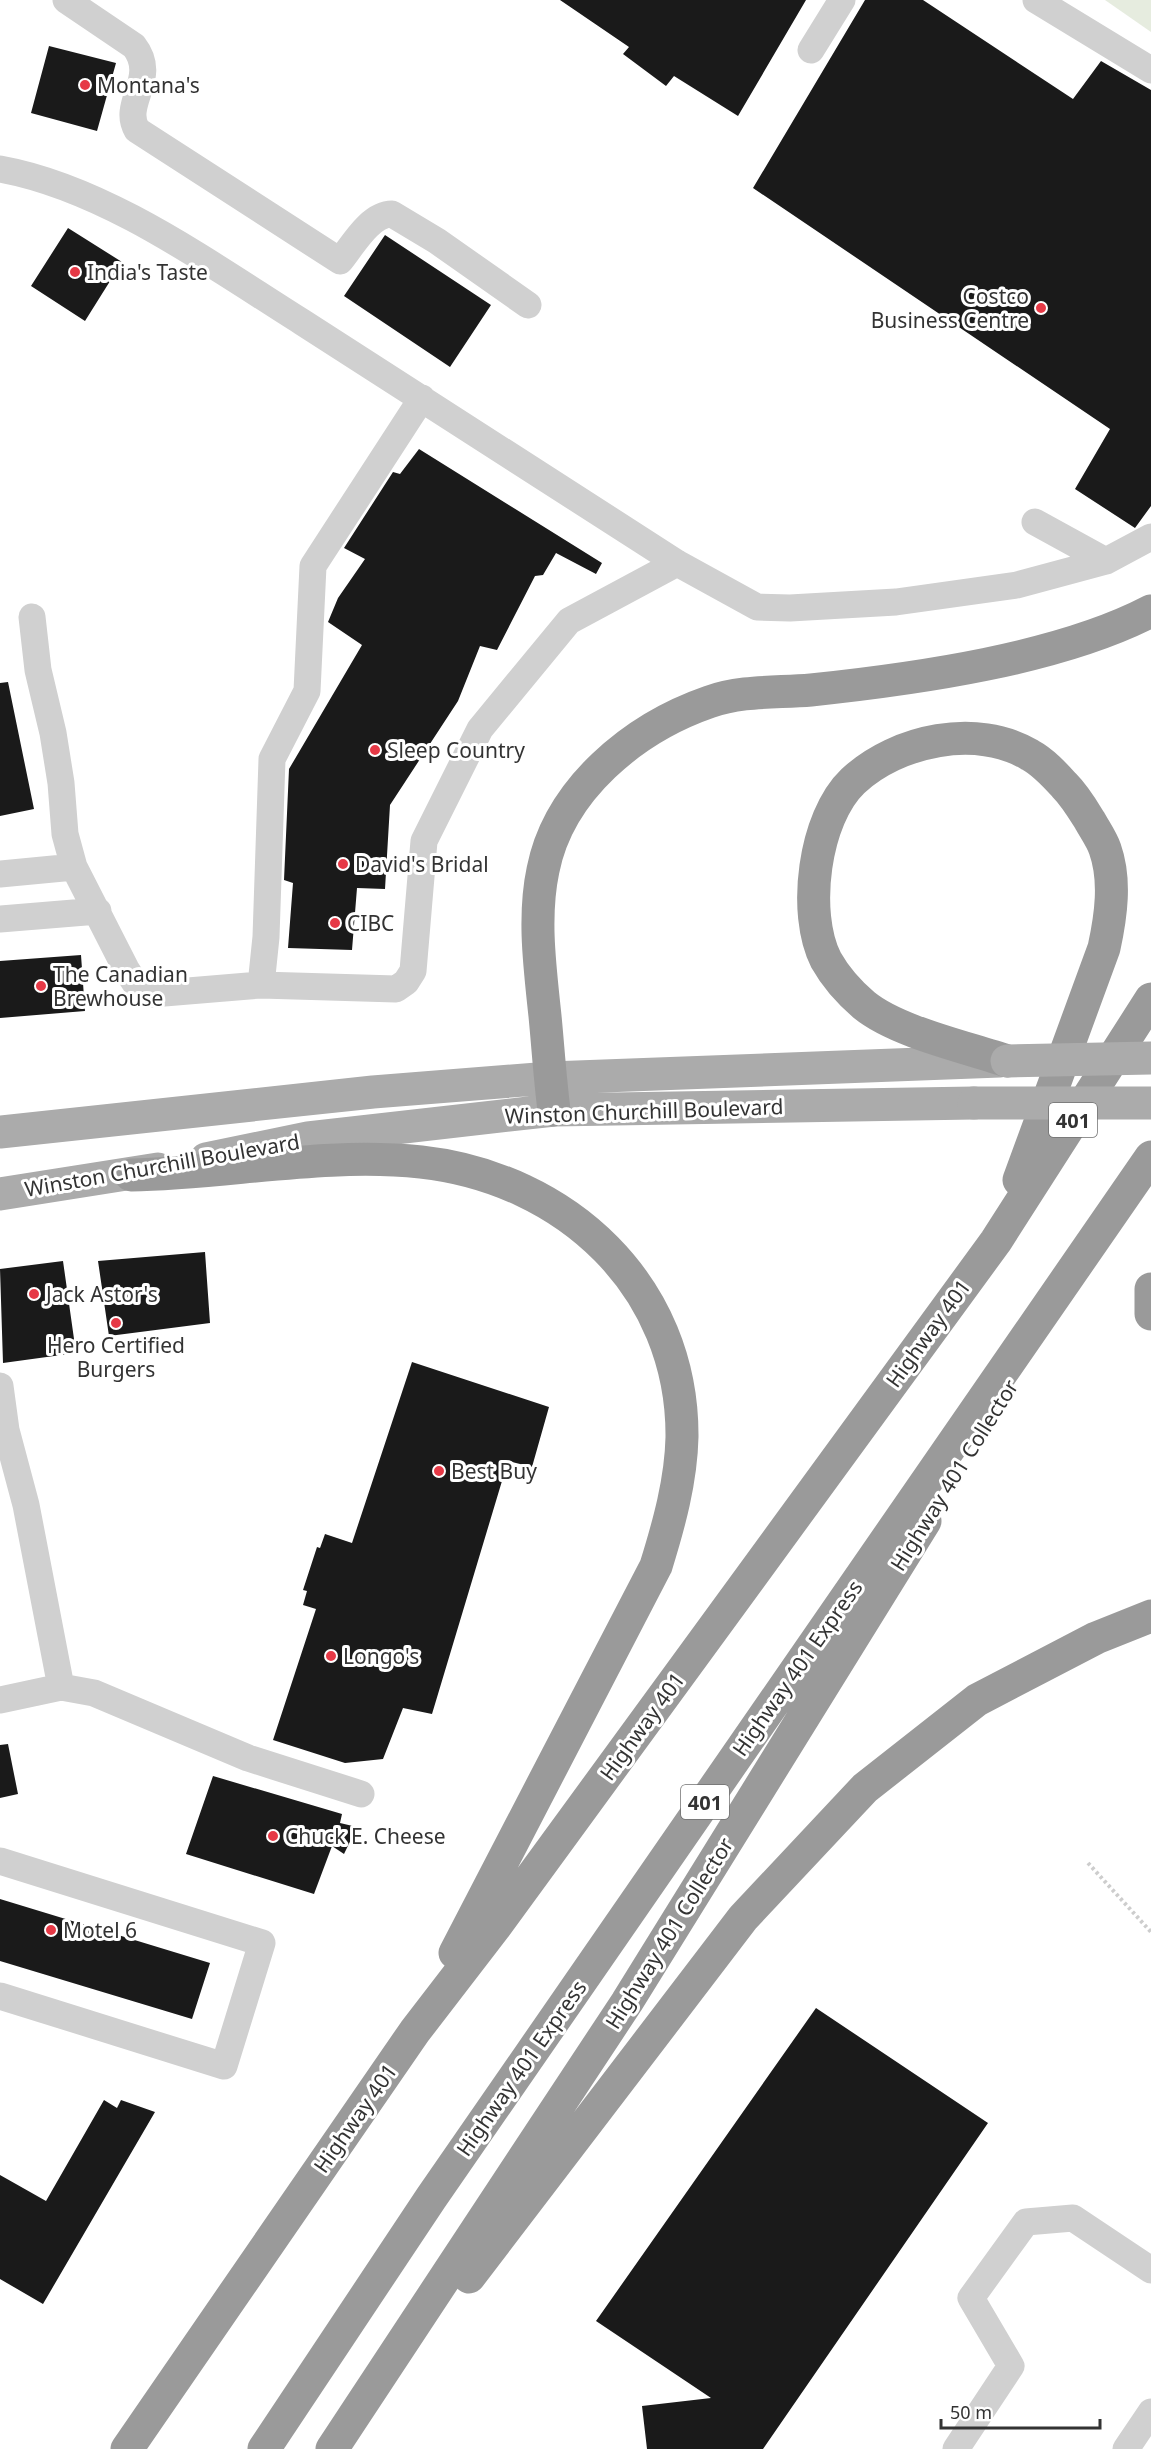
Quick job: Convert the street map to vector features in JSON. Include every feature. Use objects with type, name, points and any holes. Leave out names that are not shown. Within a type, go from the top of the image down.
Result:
[{"type":"highway","points":[[554,1110],[540,969],[538,913],[543,869],[555,832],[578,794],[604,765],[635,739],[661,723],[710,701],[759,691],[810,690],[952,670],[1063,646],[1131,622],[1151,611]]},
{"type":"highway","points":[[996,1241],[1104,948],[1111,914],[1105,849],[1075,795],[1031,755],[1008,745],[984,739],[949,740],[912,746],[880,761],[852,782],[837,804],[824,829],[818,854],[813,896],[815,926],[826,960],[842,982],[865,1005],[882,1016],[928,1035],[1007,1061]]},
{"type":"highway","name":"Highway 401","points":[[127,2449],[415,2031],[509,1908],[996,1241],[1151,999]]},
{"type":"highway","name":"Highway 401 Express","points":[[264,2449],[431,2198],[1151,1157]]},
{"type":"highway","points":[[131,1174],[182,1174],[325,1161],[380,1159],[449,1166],[492,1176],[555,1206],[610,1252],[640,1292],[667,1345],[678,1386],[681,1453],[670,1521],[656,1566],[415,2031]]},
{"type":"highway","name":"Highway 401 Collector","points":[[332,2449],[627,2002],[893,1573],[1151,1168]]},
{"type":"highway","points":[[1151,1289],[1151,1314]]},
{"type":"highway","points":[[340,2449],[743,1918],[865,1788],[977,1700],[1096,1638],[1151,1616]]},
{"type":"main road","name":"Winston Churchill Boulevard","points":[[0,1132],[362,1094],[550,1078],[1151,1058]]},
{"type":"main road","name":"Winston Churchill Boulevard","points":[[0,1194],[131,1174],[308,1138],[554,1110],[974,1103],[1151,1103]]},
{"type":"street","points":[[66,0],[134,46],[141,56],[144,65],[141,88],[133,109],[133,122],[137,130],[340,261],[379,218],[392,214],[436,241],[528,305]]},
{"type":"street","points":[[812,50],[842,0]]},
{"type":"street","points":[[1036,0],[1151,70]]},
{"type":"street","points":[[0,169],[43,178],[108,206],[214,267],[677,563],[757,606],[790,608],[936,598],[1017,585],[1106,561],[1151,537]]},
{"type":"street","points":[[261,985],[266,937],[272,759],[307,691],[313,567],[422,398]]},
{"type":"street","points":[[1035,522],[1106,561]]},
{"type":"street","points":[[32,616],[38,670],[59,773],[65,834],[74,867],[126,969],[144,991],[152,994],[261,985],[396,989],[406,982],[413,971],[424,842],[480,729],[569,621],[677,563]]},
{"type":"street","points":[[0,874],[74,867]]},
{"type":"street","points":[[0,918],[98,911]]},
{"type":"street","points":[[0,1386],[6,1430],[26,1505],[48,1607],[61,1687]]},
{"type":"street","points":[[0,1700],[61,1687],[94,1693],[248,1758],[361,1794]]},
{"type":"street","points":[[0,1862],[262,1943],[224,2066],[0,1996]]},
{"type":"street","points":[[956,2449],[1011,2366],[971,2298],[1026,2222],[1073,2218],[1151,2270]]},
{"type":"street","points":[[1126,2449],[1151,2412]]},
{"type":"path","points":[[1088,1863],[1151,1932]]},
{"type":"shaded area","points":[[1105,0],[1151,0],[1151,32]]},
{"type":"building","points":[[560,0],[806,0],[738,116],[674,76],[666,86],[623,54],[629,47]]},
{"type":"building","name":"Costco Business Centre","points":[[865,0],[923,0],[1073,99],[1101,61],[1151,90],[1151,506],[1135,528],[1075,489],[1110,429],[753,188]]},
{"type":"building","points":[[49,46],[116,63],[97,131],[31,113]]},
{"type":"building","points":[[68,228],[122,262],[85,321],[31,286]]},
{"type":"building","points":[[385,235],[491,305],[450,367],[344,296]]},
{"type":"building","points":[[419,449],[602,563],[596,574],[556,553],[543,575],[535,576],[497,650],[480,646],[458,701],[390,805],[385,889],[357,888],[352,950],[288,948],[293,883],[284,880],[289,769],[362,645],[328,622],[338,598],[365,559],[344,548],[393,472],[400,474]]},
{"type":"building","points":[[8,682],[34,809],[0,816],[0,683]]},
{"type":"building","name":"The Canadian Brewhouse","points":[[81,955],[85,1011],[0,1018],[0,961]]},
{"type":"building","points":[[205,1252],[210,1323],[109,1336],[98,1261]]},
{"type":"building","name":"Jack Astor's","points":[[63,1261],[76,1353],[3,1363],[0,1269]]},
{"type":"building","points":[[412,1362],[549,1407],[532,1467],[508,1461],[432,1714],[403,1708],[383,1759],[345,1763],[273,1740],[316,1609],[303,1605],[307,1591],[303,1590],[317,1547],[320,1548],[325,1534],[352,1543]]},
{"type":"building","points":[[8,1744],[18,1794],[0,1798],[0,1745]]},
{"type":"building","name":"Chuck E. Cheese","points":[[213,1776],[342,1814],[340,1823],[357,1827],[344,1854],[332,1846],[314,1894],[186,1854]]},
{"type":"building","name":"Motel 6","points":[[0,1899],[210,1963],[192,2019],[0,1961]]},
{"type":"building","points":[[816,2008],[988,2123],[763,2449],[647,2449],[642,2406],[711,2398],[596,2321]]},
{"type":"building","points":[[104,2100],[117,2108],[121,2100],[155,2112],[43,2304],[0,2279],[0,2175],[46,2201]]},
{"type":"place","name":"Montana's","points":[[85,85]]},
{"type":"place","name":"India's Taste","points":[[75,272]]},
{"type":"place","name":"Costco Business Centre","points":[[1041,308]]},
{"type":"place","name":"Sleep Country","points":[[375,750]]},
{"type":"place","name":"David's Bridal","points":[[343,864]]},
{"type":"place","name":"CIBC","points":[[335,923]]},
{"type":"place","name":"The Canadian Brewhouse","points":[[41,986]]},
{"type":"place","name":"Jack Astor's","points":[[34,1294]]},
{"type":"place","name":"Hero Certified Burgers","points":[[116,1323]]},
{"type":"place","name":"Best Buy","points":[[439,1471]]},
{"type":"place","name":"Longo's","points":[[331,1656]]},
{"type":"place","name":"Chuck E. Cheese","points":[[273,1836]]},
{"type":"place","name":"Motel 6","points":[[51,1930]]}]
